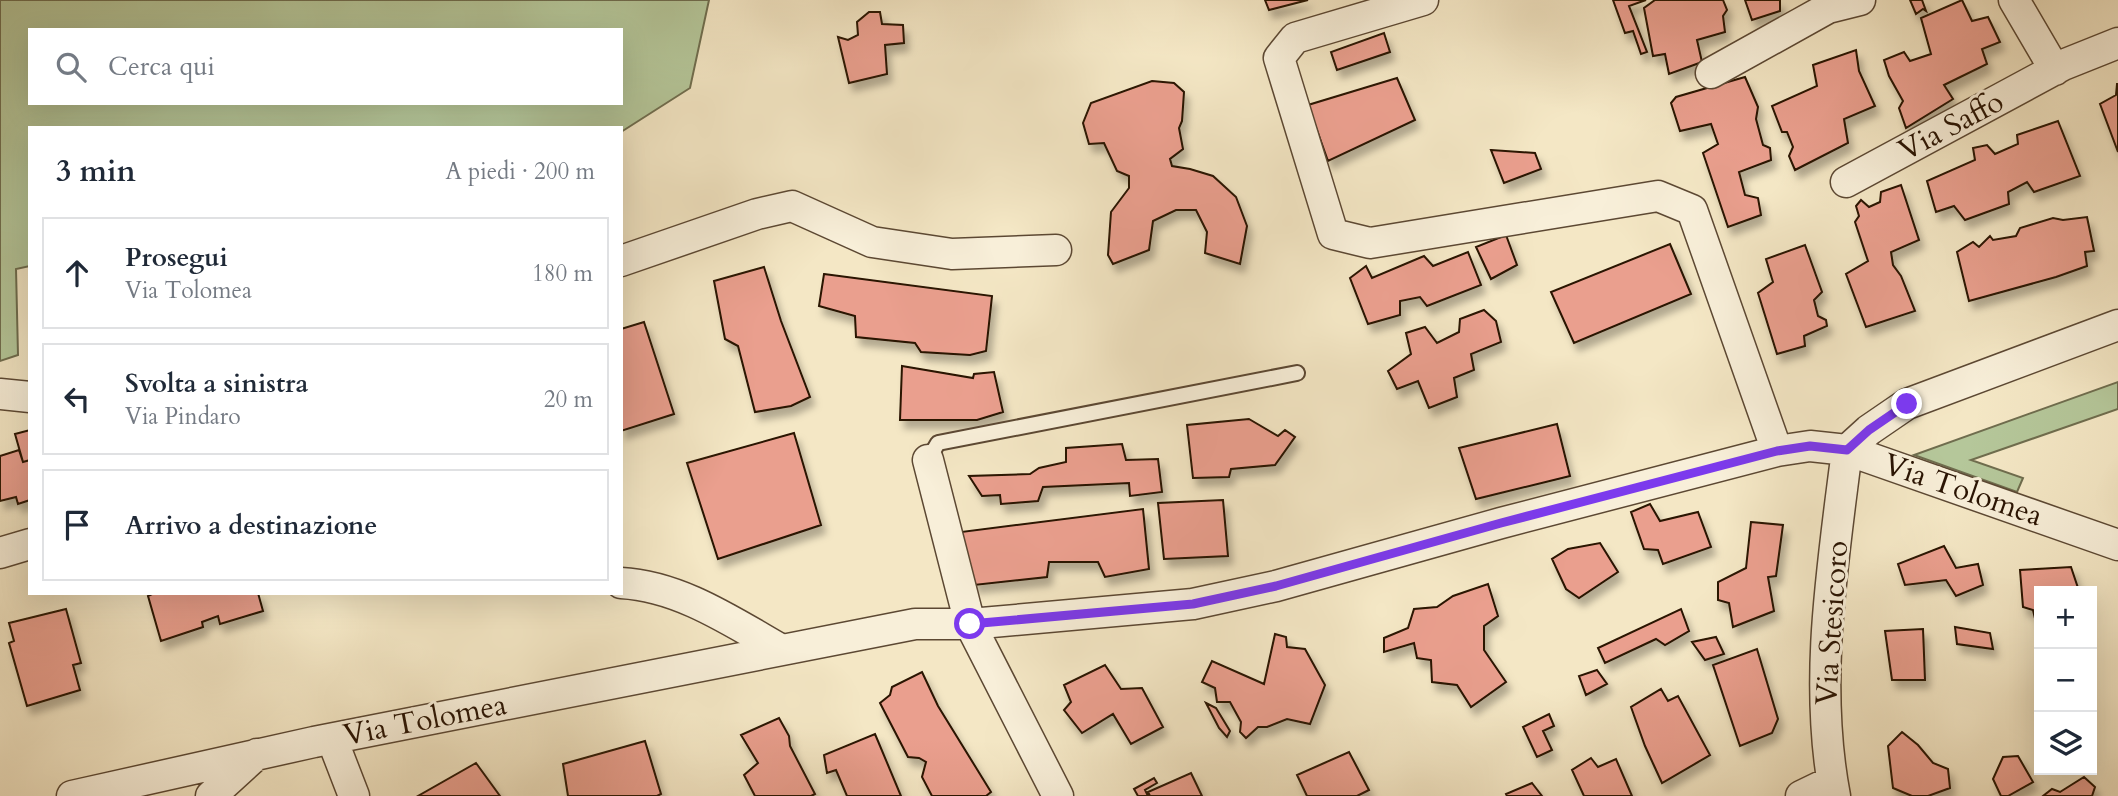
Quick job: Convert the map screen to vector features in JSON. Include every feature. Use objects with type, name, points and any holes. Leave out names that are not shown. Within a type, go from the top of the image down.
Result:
[{"type":"street","points":[[1423,0],[1295,38],[1279,58],[1334,234],[1370,243],[1658,196],[1692,211],[1777,451]]},
{"type":"street","points":[[1711,73],[1828,8],[1860,0]]},
{"type":"street","points":[[2014,0],[2055,70]]},
{"type":"street","name":"Via Saffo","points":[[1846,182],[2055,70],[2118,43]]},
{"type":"street","points":[[623,260],[757,214],[792,205],[872,242],[951,254],[1055,250]]},
{"type":"street","points":[[1847,450],[1869,430],[1907,404],[2118,325]]},
{"type":"street","points":[[0,394],[28,397]]},
{"type":"street","name":"Via Tolomea","points":[[72,796],[258,754],[915,624],[970,624],[1193,604],[1264,589],[1501,523],[1777,451],[1810,446],[1847,450],[2118,545]]},
{"type":"street","name":"Via Stesicoro","points":[[1834,789],[1826,711],[1827,640],[1847,450]]},
{"type":"street","points":[[928,460],[970,624],[1058,796]]},
{"type":"street","points":[[0,552],[28,545]]},
{"type":"street","points":[[623,583],[643,584],[708,608],[780,649]]},
{"type":"street","points":[[332,739],[354,796]]},
{"type":"street","points":[[211,796],[258,754]]},
{"type":"street","points":[[1801,796],[1834,789]]},
{"type":"lane","points":[[928,460],[938,443],[1297,373]]},
{"type":"green space","points":[[0,0],[709,0],[690,88],[623,131],[623,126],[28,126],[28,266],[16,269],[18,355],[0,361]]},
{"type":"green space","points":[[2118,382],[2118,409],[1971,460],[2023,478],[2017,492],[1914,455]]},
{"type":"building","points":[[1265,0],[1308,0],[1269,10]]},
{"type":"building","points":[[1613,0],[1646,0],[1629,6],[1647,52],[1641,54],[1633,31],[1625,33]]},
{"type":"building","points":[[1655,0],[1723,0],[1727,10],[1723,16],[1725,32],[1697,40],[1702,62],[1669,74],[1665,54],[1653,56],[1644,8]]},
{"type":"building","points":[[1745,0],[1780,0],[1780,11],[1752,20]]},
{"type":"building","points":[[1910,0],[1922,0],[1926,11],[1923,9],[1916,14]]},
{"type":"building","points":[[1962,0],[1972,21],[1988,17],[2000,42],[1982,49],[1987,64],[1944,85],[1953,99],[1906,128],[1899,108],[1903,101],[1889,76],[1884,60],[1904,52],[1910,61],[1931,54],[1921,18]]},
{"type":"building","points":[[869,12],[880,12],[882,24],[903,25],[904,43],[885,45],[887,74],[849,83],[838,37],[848,40],[858,35],[857,22]]},
{"type":"building","points":[[1384,33],[1390,52],[1337,70],[1331,52]]},
{"type":"building","points":[[1856,50],[1859,71],[1875,106],[1844,119],[1848,143],[1795,170],[1789,156],[1793,147],[1787,132],[1782,132],[1772,106],[1817,86],[1813,65]]},
{"type":"building","points":[[1745,77],[1758,107],[1756,119],[1763,145],[1770,148],[1771,160],[1739,172],[1745,195],[1758,198],[1761,215],[1728,227],[1703,153],[1718,144],[1711,124],[1680,131],[1671,103],[1676,97]]},
{"type":"building","points":[[1397,78],[1415,120],[1328,161],[1308,105]]},
{"type":"building","points":[[1152,81],[1174,83],[1184,92],[1179,128],[1183,149],[1170,159],[1172,166],[1213,176],[1236,197],[1247,226],[1240,264],[1205,253],[1207,232],[1196,210],[1176,210],[1153,221],[1149,250],[1113,264],[1108,255],[1111,212],[1129,188],[1129,176],[1117,171],[1104,143],[1089,144],[1083,123],[1091,103]]},
{"type":"building","points":[[2117,84],[2118,152],[2100,104],[2116,95]]},
{"type":"building","points":[[2058,121],[2080,176],[2034,192],[2027,182],[2008,192],[2009,204],[1965,220],[1954,206],[1936,212],[1927,181],[1975,160],[1973,148],[1987,145],[1995,154],[2018,144],[2017,135]]},
{"type":"building","points":[[1491,150],[1535,153],[1541,169],[1504,183]]},
{"type":"building","points":[[1901,185],[1919,240],[1891,252],[1893,265],[1901,276],[1915,311],[1866,327],[1846,274],[1868,261],[1855,222],[1859,216],[1856,206],[1861,200],[1869,207],[1880,202],[1881,192]]},
{"type":"building","points":[[2087,217],[2094,251],[2085,252],[2087,266],[1969,301],[1957,252],[1973,242],[1979,247],[1990,236],[1993,240],[2016,236],[2020,228],[2053,218],[2063,220]]},
{"type":"building","points":[[1506,235],[1517,265],[1491,279],[1476,247]]},
{"type":"building","points":[[1670,244],[1691,294],[1574,343],[1551,292]]},
{"type":"building","points":[[1805,245],[1822,292],[1814,300],[1818,316],[1826,320],[1827,326],[1804,336],[1805,346],[1777,354],[1758,293],[1773,282],[1766,259]]},
{"type":"building","points":[[1468,252],[1481,285],[1427,306],[1420,297],[1400,301],[1400,315],[1368,324],[1350,278],[1366,266],[1372,278],[1424,256],[1433,266]]},
{"type":"building","points":[[764,267],[810,397],[791,406],[755,412],[738,346],[725,339],[714,281]]},
{"type":"building","points":[[824,274],[992,296],[986,351],[970,355],[921,352],[915,343],[856,337],[855,316],[819,306]]},
{"type":"building","points":[[1484,310],[1496,321],[1501,342],[1471,354],[1474,370],[1454,378],[1457,397],[1429,408],[1418,381],[1397,389],[1388,371],[1411,354],[1406,333],[1425,327],[1437,343],[1459,332],[1460,319]]},
{"type":"building","points":[[644,322],[674,414],[623,430],[623,328]]},
{"type":"building","points":[[902,366],[973,378],[974,374],[994,372],[1003,412],[977,420],[900,420]]},
{"type":"building","points":[[1249,419],[1278,436],[1285,430],[1295,437],[1275,465],[1231,469],[1229,477],[1193,478],[1187,425]]},
{"type":"building","points":[[1557,424],[1570,476],[1476,499],[1459,448]]},
{"type":"building","points":[[28,431],[28,461],[23,462],[15,434]]},
{"type":"building","points":[[794,433],[821,525],[718,559],[687,463]]},
{"type":"building","points":[[1122,444],[1126,460],[1158,459],[1162,492],[1130,496],[1129,483],[1043,487],[1038,501],[1001,504],[1000,495],[982,496],[969,476],[1030,474],[1039,468],[1066,462],[1066,448]]},
{"type":"building","points":[[19,450],[23,462],[28,461],[28,501],[18,504],[16,497],[0,501],[0,456]]},
{"type":"building","points":[[1223,500],[1228,556],[1164,559],[1158,503]]},
{"type":"building","points":[[1650,504],[1660,521],[1698,512],[1711,547],[1663,564],[1658,550],[1644,549],[1631,512]]},
{"type":"building","points":[[1143,509],[1149,569],[1105,577],[1098,562],[1049,562],[1047,577],[974,585],[961,532]]},
{"type":"building","points":[[1751,522],[1783,525],[1776,576],[1768,577],[1774,611],[1733,627],[1729,603],[1718,600],[1718,582],[1746,568]]},
{"type":"building","points":[[1600,543],[1618,572],[1579,598],[1566,589],[1552,559],[1568,549]]},
{"type":"building","points":[[1944,546],[1956,568],[1978,564],[1983,585],[1956,596],[1946,580],[1905,585],[1898,564]]},
{"type":"building","points":[[2071,567],[2077,586],[2034,586],[2034,614],[2033,610],[2023,607],[2020,570]]},
{"type":"building","points":[[1488,584],[1498,616],[1484,626],[1484,650],[1506,682],[1471,707],[1457,685],[1432,682],[1431,660],[1417,658],[1414,643],[1384,652],[1384,638],[1408,628],[1414,609],[1437,607],[1453,596]]},
{"type":"building","points":[[259,595],[263,611],[220,624],[218,616],[202,622],[203,627],[161,641],[148,596]]},
{"type":"building","points":[[66,609],[81,663],[73,665],[80,690],[27,706],[9,643],[14,641],[9,623]]},
{"type":"building","points":[[1681,609],[1689,631],[1665,645],[1656,639],[1605,663],[1598,648]]},
{"type":"building","points":[[1955,627],[1990,633],[1993,649],[1957,644]]},
{"type":"building","points":[[1923,629],[1925,680],[1892,680],[1885,631]]},
{"type":"building","points":[[1275,634],[1286,637],[1287,647],[1305,649],[1325,685],[1310,724],[1287,719],[1267,727],[1258,727],[1246,738],[1240,732],[1241,722],[1230,702],[1217,702],[1215,688],[1202,682],[1212,661],[1264,684]]},
{"type":"building","points":[[1716,637],[1724,654],[1705,660],[1692,642]]},
{"type":"building","points":[[1757,649],[1778,719],[1772,733],[1740,746],[1713,665]]},
{"type":"building","points":[[1105,665],[1121,689],[1142,688],[1163,727],[1131,744],[1113,714],[1082,733],[1064,710],[1071,702],[1064,685]]},
{"type":"building","points":[[1597,670],[1607,684],[1586,695],[1579,676]]},
{"type":"building","points":[[922,672],[938,706],[991,792],[986,796],[932,796],[922,777],[926,762],[908,757],[880,703],[890,695],[892,687]]},
{"type":"building","points":[[1661,689],[1668,701],[1678,696],[1710,755],[1662,783],[1631,707]]},
{"type":"building","points":[[1206,703],[1216,708],[1230,731],[1227,737],[1219,728]]},
{"type":"building","points":[[1549,714],[1554,726],[1543,731],[1552,750],[1537,757],[1523,727]]},
{"type":"building","points":[[779,718],[815,794],[811,796],[755,796],[744,775],[758,763],[741,735]]},
{"type":"building","points":[[1902,732],[1918,745],[1933,763],[1948,769],[1950,788],[1928,796],[1912,796],[1893,788],[1888,746]]},
{"type":"building","points":[[875,734],[901,796],[847,796],[836,770],[827,773],[824,755]]},
{"type":"building","points":[[645,741],[661,794],[568,796],[563,764]]},
{"type":"building","points":[[1349,752],[1369,790],[1357,796],[1307,796],[1297,775]]},
{"type":"building","points":[[2018,756],[2033,782],[2008,796],[2001,796],[1993,779],[2003,757]]},
{"type":"building","points":[[1591,758],[1598,767],[1616,759],[1632,796],[1584,796],[1572,770]]},
{"type":"building","points":[[476,763],[500,796],[418,796]]},
{"type":"building","points":[[1191,773],[1202,796],[1150,796],[1148,792]]},
{"type":"building","points":[[2084,777],[2095,787],[2092,796],[2043,796],[2052,789],[2060,792]]},
{"type":"building","points":[[1154,778],[1157,783],[1145,790],[1148,796],[1138,796],[1134,789]]},
{"type":"building","points":[[1532,783],[1542,796],[1506,794]]},
{"type":"route","points":[[970,624],[1193,604],[1276,586],[1501,523],[1777,451],[1810,446],[1847,450],[1869,430],[1907,404]]}]
